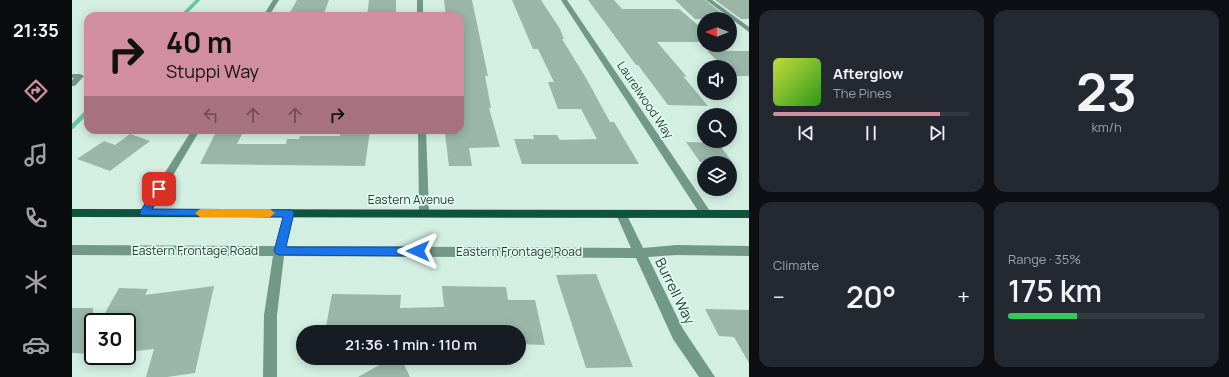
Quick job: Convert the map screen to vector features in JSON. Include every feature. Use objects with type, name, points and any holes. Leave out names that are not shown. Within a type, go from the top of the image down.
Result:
[{"type":"main road","name":"Eastern Avenue","points":[[72,212],[749,214]]},
{"type":"street","points":[[268,12],[276,0]]},
{"type":"street","points":[[420,0],[420,12]]},
{"type":"street","name":"Laurelwood Way","points":[[564,0],[706,214]]},
{"type":"street","points":[[710,0],[749,30]]},
{"type":"street","points":[[72,76],[80,76],[72,84]]},
{"type":"street","points":[[145,213],[194,134]]},
{"type":"street","points":[[422,134],[424,213]]},
{"type":"street","points":[[270,377],[269,350],[272,295],[279,251],[289,213]]},
{"type":"street","name":"Burrell Way","points":[[621,214],[678,334],[708,377]]},
{"type":"street","name":"Eastern Frontage Road","points":[[72,250],[640,253],[676,250],[749,250]]},
{"type":"building","points":[[297,0],[329,0],[324,12],[290,12]]},
{"type":"building","points":[[369,0],[396,0],[396,12],[368,12]]},
{"type":"building","points":[[444,0],[472,0],[488,76],[485,76],[491,108],[489,108],[500,147],[469,148],[472,166],[449,166],[445,134],[464,134],[464,12],[446,12]]},
{"type":"building","points":[[512,0],[541,0],[560,29],[564,39],[562,39],[586,78],[610,122],[614,122],[639,164],[522,164],[514,139],[534,139],[533,135],[557,135],[560,140],[597,139],[581,109],[558,109],[548,82],[554,82],[538,49],[533,49]]},
{"type":"building","points":[[588,0],[614,0],[622,9],[679,9],[697,24],[697,42],[657,42],[687,77],[683,76],[697,93],[697,100],[703,100],[708,106],[668,105],[638,65],[636,65]]},
{"type":"building","points":[[675,0],[705,0],[720,12],[697,12],[697,19],[695,19]]},
{"type":"building","points":[[715,0],[749,0],[749,19],[741,19],[737,16],[737,12],[731,12]]},
{"type":"building","points":[[749,51],[749,76],[737,76],[737,60],[717,60],[708,52]]},
{"type":"building","points":[[130,134],[150,141],[110,171],[77,159],[104,141],[115,145]]},
{"type":"building","points":[[215,134],[242,134],[237,144],[286,144],[287,139],[299,139],[300,136],[340,136],[340,134],[369,134],[365,166],[200,164]]},
{"type":"building","points":[[686,142],[697,142],[697,148],[722,148],[728,156],[697,156],[697,158]]},
{"type":"building","points":[[596,274],[633,367],[586,368],[556,275]]},
{"type":"building","points":[[214,286],[195,373],[167,377],[146,377],[154,349],[136,351],[136,313],[105,313],[119,288],[148,289],[145,295]]},
{"type":"building","points":[[442,286],[506,287],[508,300],[535,300],[545,345],[526,344],[526,325],[326,325],[332,294],[401,295],[400,308],[444,307]]},
{"type":"building","points":[[72,308],[93,308],[93,313],[84,313],[84,354],[72,353]]},
{"type":"building","points":[[705,309],[749,310],[749,363],[734,337],[719,336]]},
{"type":"building","points":[[379,365],[404,365],[410,377],[358,377]]},
{"type":"waterway","points":[[186,12],[198,0]]},
{"type":"waterway","points":[[72,127],[84,115]]},
{"type":"slow traffic","points":[[200,213],[270,213]]},
{"type":"route","points":[[159,189],[145,213],[289,213],[279,251],[418,251]]}]
